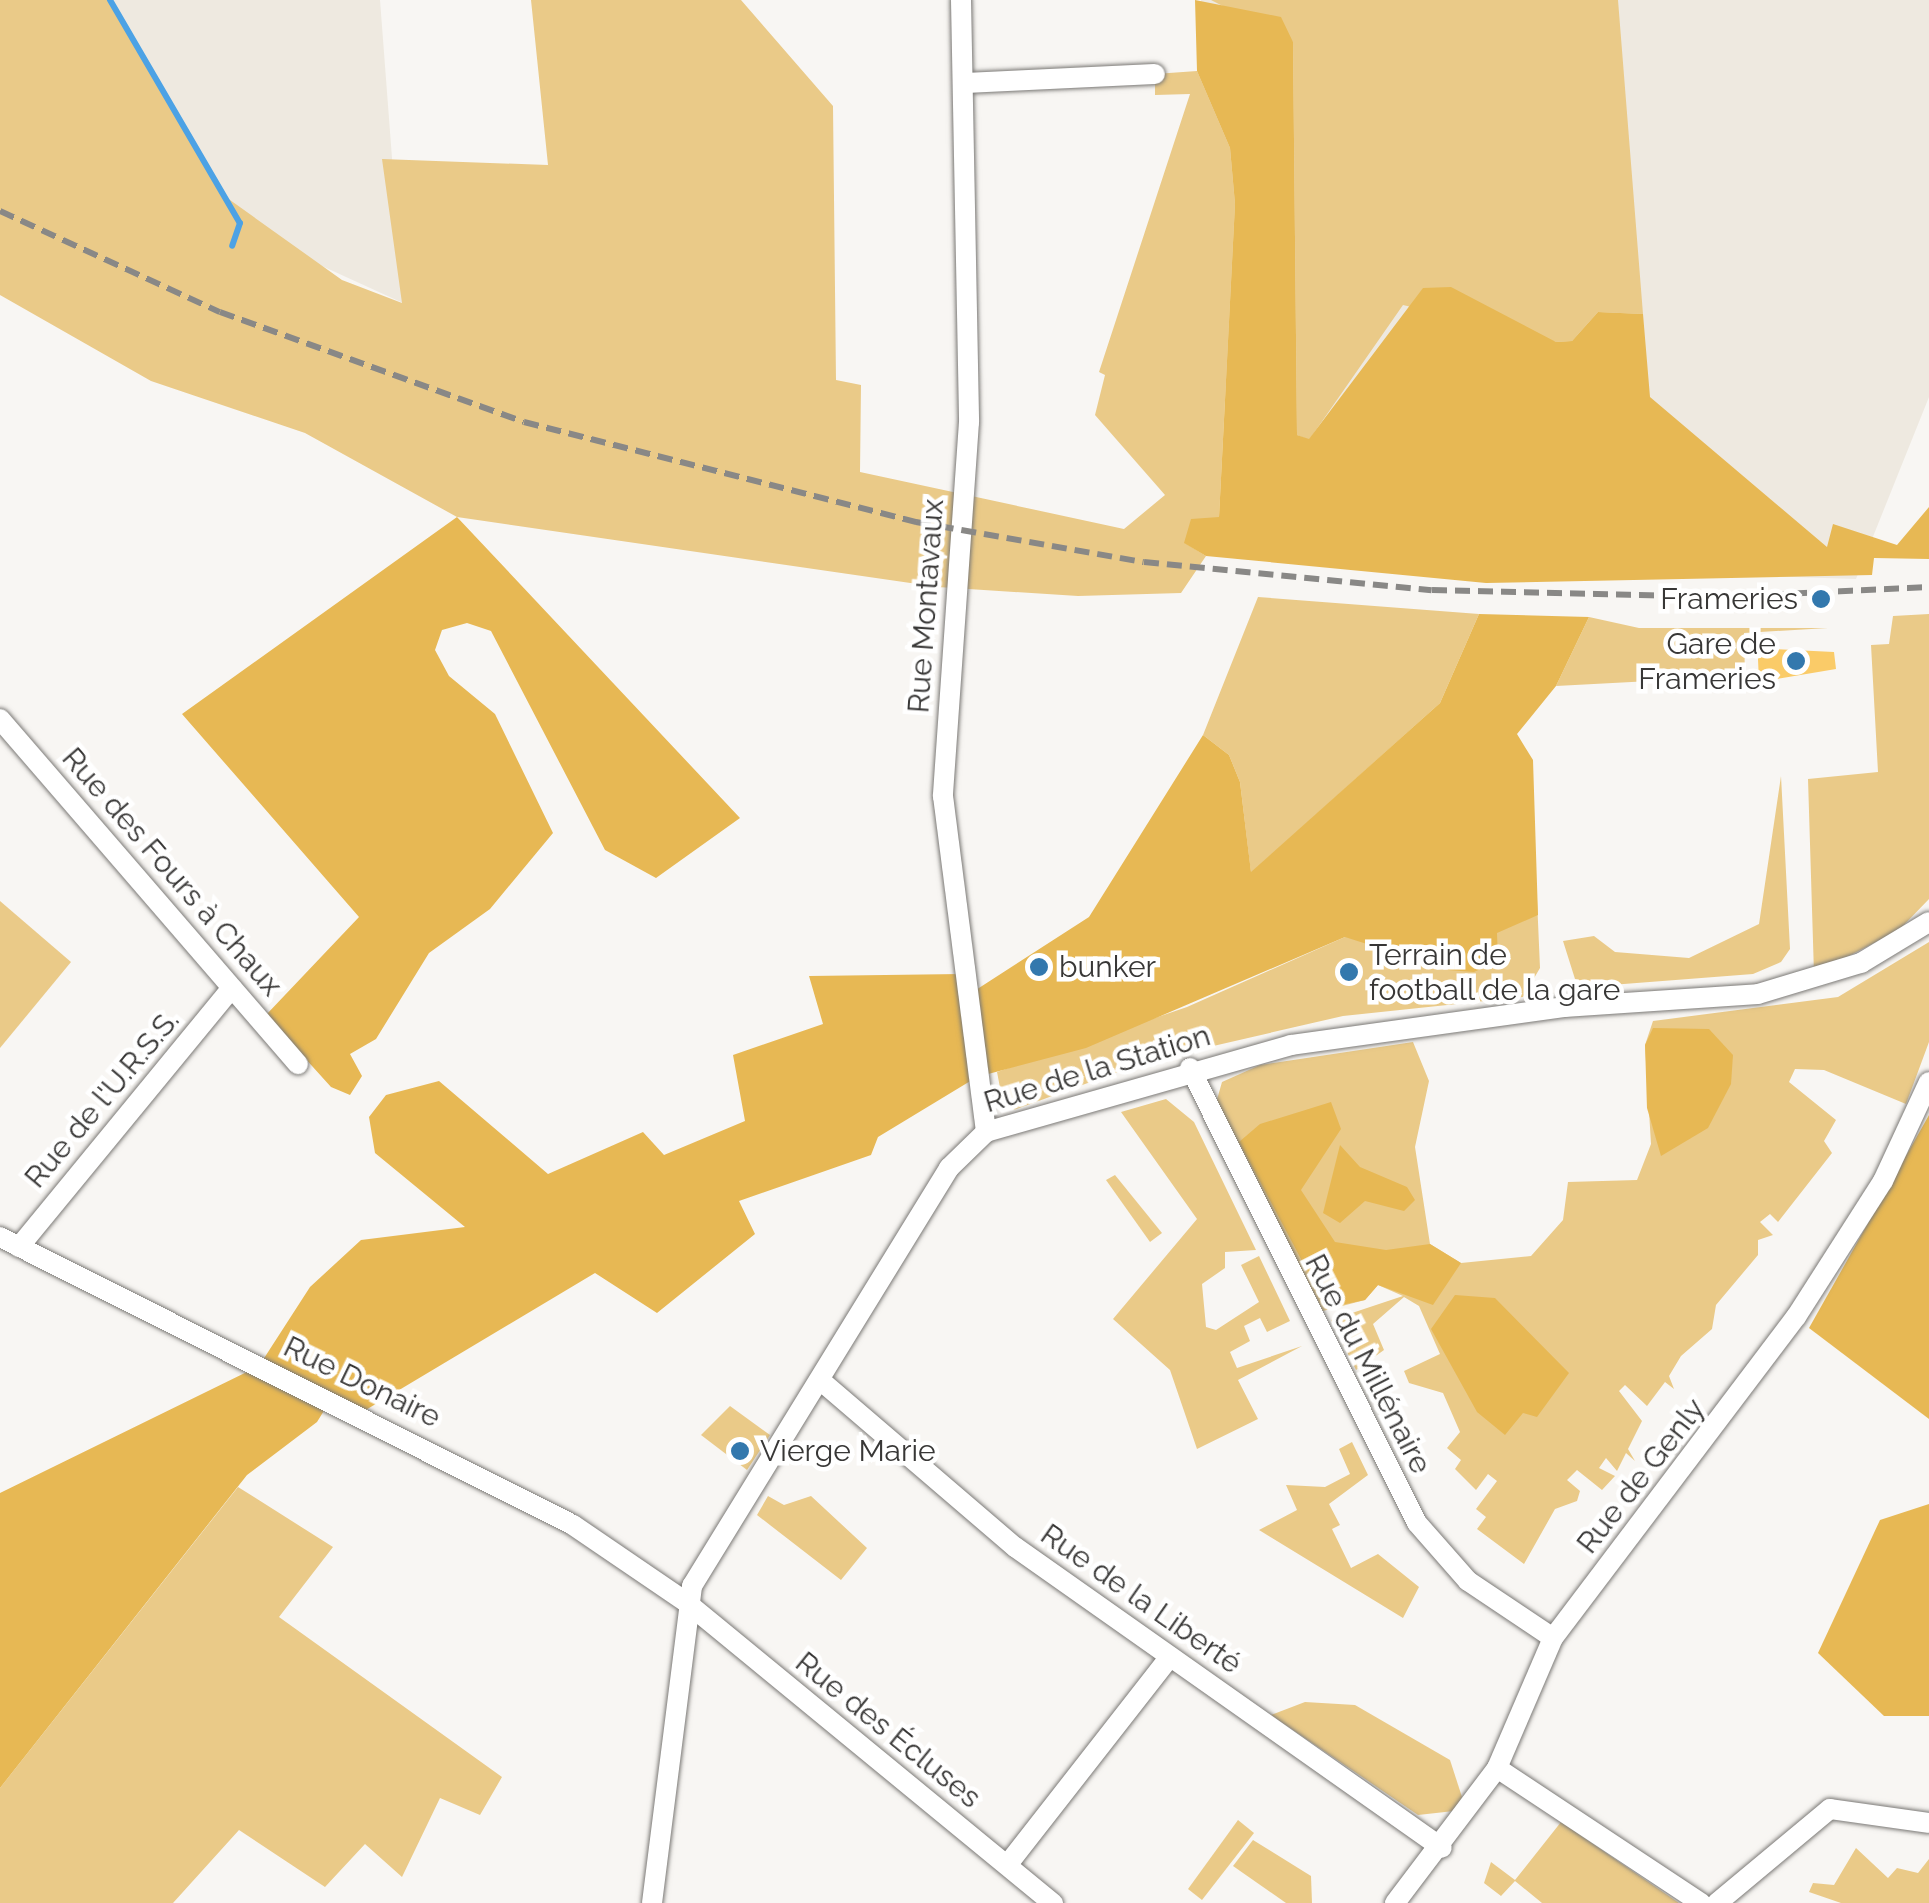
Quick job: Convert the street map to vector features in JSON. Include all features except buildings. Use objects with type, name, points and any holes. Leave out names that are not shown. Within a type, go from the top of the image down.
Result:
[{"type":"street","name":"Rue Montavaux","points":[[961,0],[969,422],[944,796],[986,1132]]},
{"type":"street","points":[[964,83],[1154,74]]},
{"type":"street","name":"Rue des Fours à Chaux","points":[[0,719],[298,1064]]},
{"type":"street","points":[[1898,941],[1929,910]]},
{"type":"street","points":[[1898,941],[1929,922]]},
{"type":"street","name":"Rue de la Station","points":[[686,1602],[949,1168],[986,1132],[1050,1120],[1190,1068],[1538,1011],[1808,983],[1898,941]]},
{"type":"street","name":"Rue de l'U.R.S.S.","points":[[9,1242],[232,988]]},
{"type":"street","name":"Rue du Millénaire","points":[[1190,1068],[1417,1524],[1468,1581],[1553,1638]]},
{"type":"street","name":"Rue de Genly","points":[[1396,1903],[1442,1848],[1496,1768],[1553,1638],[1796,1316],[1883,1181],[1929,1082]]},
{"type":"street","name":"Rue Donaire","points":[[9,1242],[515,1490],[686,1602]]},
{"type":"street","name":"Rue de la Liberté","points":[[820,1380],[1015,1547],[1442,1848]]},
{"type":"street","points":[[652,1903],[686,1602]]},
{"type":"street","name":"Rue des Écluses","points":[[686,1602],[1053,1903]]},
{"type":"street","points":[[1008,1864],[1170,1657]]},
{"type":"street","points":[[1496,1768],[1701,1903]]},
{"type":"street","points":[[1718,1903],[1830,1809],[1929,1823]]},
{"type":"shaded area","points":[[0,0],[380,0],[403,303],[0,119]]},
{"type":"shaded area","points":[[0,0],[110,0],[223,195],[342,280],[402,303],[382,159],[548,165],[531,0],[741,0],[833,106],[836,380],[861,385],[860,472],[1124,529],[1165,495],[1095,415],[1105,375],[1099,372],[1190,94],[1155,95],[1155,74],[1197,71],[1230,148],[1235,204],[1219,518],[1185,543],[1206,556],[1181,593],[1078,596],[938,587],[457,517],[305,433],[151,381],[0,295]]},
{"type":"shaded area","points":[[1195,0],[1281,17],[1293,42],[1297,435],[1309,439],[1423,288],[1451,287],[1556,342],[1572,341],[1598,312],[1643,314],[1650,397],[1827,547],[1833,524],[1897,545],[1929,507],[1929,559],[1874,558],[1872,575],[1486,583],[1206,556],[1184,543],[1191,519],[1219,517],[1235,204],[1230,148],[1197,71]]},
{"type":"shaded area","points":[[1201,0],[1929,0],[1929,397],[1856,579],[1236,559],[1208,112],[1197,72]]},
{"type":"shaded area","points":[[1211,0],[1618,0],[1643,314],[1598,312],[1572,341],[1556,342],[1403,305],[1309,440],[1297,435],[1293,42]]},
{"type":"shaded area","points":[[457,517],[740,818],[656,878],[605,850],[491,631],[467,623],[442,630],[435,650],[449,676],[495,714],[553,833],[490,909],[429,953],[376,1039],[350,1054],[362,1076],[350,1095],[331,1087],[266,1015],[359,917],[182,714]]},
{"type":"shaded area","points":[[1258,597],[1479,614],[1440,703],[1251,873],[1240,782],[1229,755],[1203,735]]},
{"type":"shaded area","points":[[1479,614],[1589,617],[1556,686],[1517,734],[1533,760],[1538,915],[1497,933],[1498,961],[1474,972],[1448,970],[1345,937],[1086,1048],[977,1077],[878,1137],[871,1155],[739,1201],[755,1234],[657,1313],[595,1273],[359,1414],[330,1401],[317,1422],[247,1475],[0,1788],[0,1493],[259,1366],[310,1287],[361,1240],[465,1227],[375,1153],[369,1117],[386,1095],[439,1081],[548,1174],[643,1132],[664,1155],[745,1121],[733,1055],[823,1024],[809,976],[961,974],[965,997],[1089,917],[1203,735],[1229,755],[1240,782],[1251,872],[1440,703]]},
{"type":"shaded area","points":[[1929,614],[1929,899],[1899,930],[1814,974],[1808,779],[1878,772],[1871,645],[1889,644],[1893,616]]},
{"type":"shaded area","points":[[1589,617],[1639,628],[1828,628],[1744,633],[1745,676],[1556,686]]},
{"type":"shaded area","points":[[1781,776],[1790,949],[1781,962],[1753,974],[1598,986],[1575,979],[1563,941],[1594,936],[1615,952],[1689,958],[1759,924]]},
{"type":"shaded area","points":[[1537,899],[1540,968],[1523,997],[1343,1016],[1148,1061],[1014,1110],[1002,1098],[997,1072],[1187,1007],[1345,937],[1349,924]]},
{"type":"shaded area","points":[[0,901],[71,962],[0,1048]]},
{"type":"shaded area","points":[[1929,942],[1929,1042],[1906,1104],[1824,1070],[1795,1069],[1789,1082],[1836,1120],[1824,1141],[1832,1153],[1778,1222],[1770,1214],[1760,1222],[1773,1235],[1758,1240],[1758,1255],[1716,1305],[1712,1329],[1681,1356],[1669,1376],[1674,1389],[1665,1382],[1647,1406],[1625,1385],[1619,1391],[1642,1421],[1628,1449],[1635,1461],[1626,1453],[1617,1471],[1606,1458],[1599,1468],[1615,1476],[1602,1490],[1577,1470],[1567,1480],[1580,1491],[1577,1501],[1555,1509],[1524,1564],[1477,1529],[1486,1517],[1476,1509],[1497,1481],[1488,1474],[1476,1490],[1455,1469],[1461,1460],[1447,1448],[1460,1432],[1443,1393],[1409,1383],[1404,1371],[1440,1354],[1419,1306],[1404,1297],[1373,1324],[1384,1350],[1356,1370],[1331,1320],[1403,1296],[1378,1285],[1365,1300],[1323,1311],[1216,1103],[1222,1082],[1260,1065],[1413,1042],[1429,1081],[1415,1147],[1430,1244],[1461,1263],[1531,1256],[1563,1220],[1568,1182],[1637,1180],[1651,1144],[1645,1045],[1653,1021],[1838,997]]},
{"type":"shaded area","points":[[1653,1028],[1709,1029],[1733,1055],[1731,1084],[1708,1128],[1661,1156],[1647,1108],[1645,1045]]},
{"type":"shaded area","points":[[1166,1099],[1194,1122],[1256,1250],[1225,1252],[1225,1268],[1202,1284],[1206,1327],[1216,1330],[1259,1302],[1241,1265],[1259,1256],[1290,1321],[1267,1332],[1260,1318],[1244,1326],[1250,1341],[1230,1352],[1237,1368],[1302,1346],[1238,1380],[1258,1419],[1197,1449],[1170,1370],[1113,1319],[1197,1219],[1121,1112]]},
{"type":"shaded area","points":[[1331,1102],[1341,1129],[1301,1190],[1335,1242],[1386,1250],[1430,1244],[1461,1263],[1433,1305],[1378,1285],[1365,1300],[1327,1308],[1239,1142],[1260,1124]]},
{"type":"shaded area","points":[[1929,1115],[1929,1419],[1809,1328]]},
{"type":"shaded area","points":[[1340,1145],[1360,1167],[1407,1187],[1415,1200],[1404,1211],[1365,1201],[1340,1223],[1323,1213]]},
{"type":"shaded area","points":[[1115,1175],[1162,1233],[1150,1242],[1106,1180]]},
{"type":"shaded area","points":[[1455,1295],[1495,1298],[1569,1373],[1537,1417],[1523,1413],[1505,1435],[1477,1412],[1431,1329]]},
{"type":"shaded area","points":[[730,1406],[770,1435],[747,1470],[701,1435]]},
{"type":"shaded area","points":[[1352,1442],[1368,1475],[1329,1504],[1340,1525],[1332,1529],[1351,1568],[1378,1554],[1419,1587],[1403,1618],[1259,1530],[1297,1510],[1286,1485],[1325,1487],[1350,1474],[1339,1449]]},
{"type":"shaded area","points":[[238,1487],[333,1547],[279,1617],[502,1777],[480,1815],[440,1798],[402,1877],[365,1844],[325,1887],[239,1830],[173,1903],[0,1903],[0,1788]]},
{"type":"shaded area","points":[[768,1496],[784,1505],[811,1496],[867,1548],[841,1580],[757,1515]]},
{"type":"shaded area","points":[[1929,1504],[1929,1716],[1884,1716],[1818,1653],[1880,1520]]},
{"type":"shaded area","points":[[1305,1702],[1355,1705],[1450,1760],[1462,1797],[1454,1811],[1418,1815],[1271,1715]]},
{"type":"shaded area","points":[[1238,1820],[1254,1833],[1202,1900],[1188,1889]]},
{"type":"shaded area","points":[[1561,1822],[1679,1903],[1542,1903],[1515,1881],[1501,1896],[1484,1883],[1491,1862],[1515,1880]]},
{"type":"shaded area","points":[[1253,1840],[1311,1876],[1312,1903],[1286,1903],[1233,1866]]},
{"type":"shaded area","points":[[1856,1848],[1888,1878],[1897,1868],[1918,1873],[1929,1859],[1929,1903],[1841,1903],[1809,1892],[1813,1883],[1834,1885]]},
{"type":"waterway","points":[[110,0],[240,223],[232,246]]},
{"type":"railway","points":[[0,211],[220,312],[524,422],[916,522],[1144,562],[1432,590],[1723,597],[1929,587]]},
{"type":"place","name":"Frameries","points":[[1821,599]]},
{"type":"place","name":"Gare de Frameries","points":[[1796,661]]},
{"type":"place","name":"bunker","points":[[1039,967]]},
{"type":"place","name":"Terrain de football de la gare","points":[[1349,972]]},
{"type":"place","name":"Vierge Marie","points":[[740,1451]]}]
